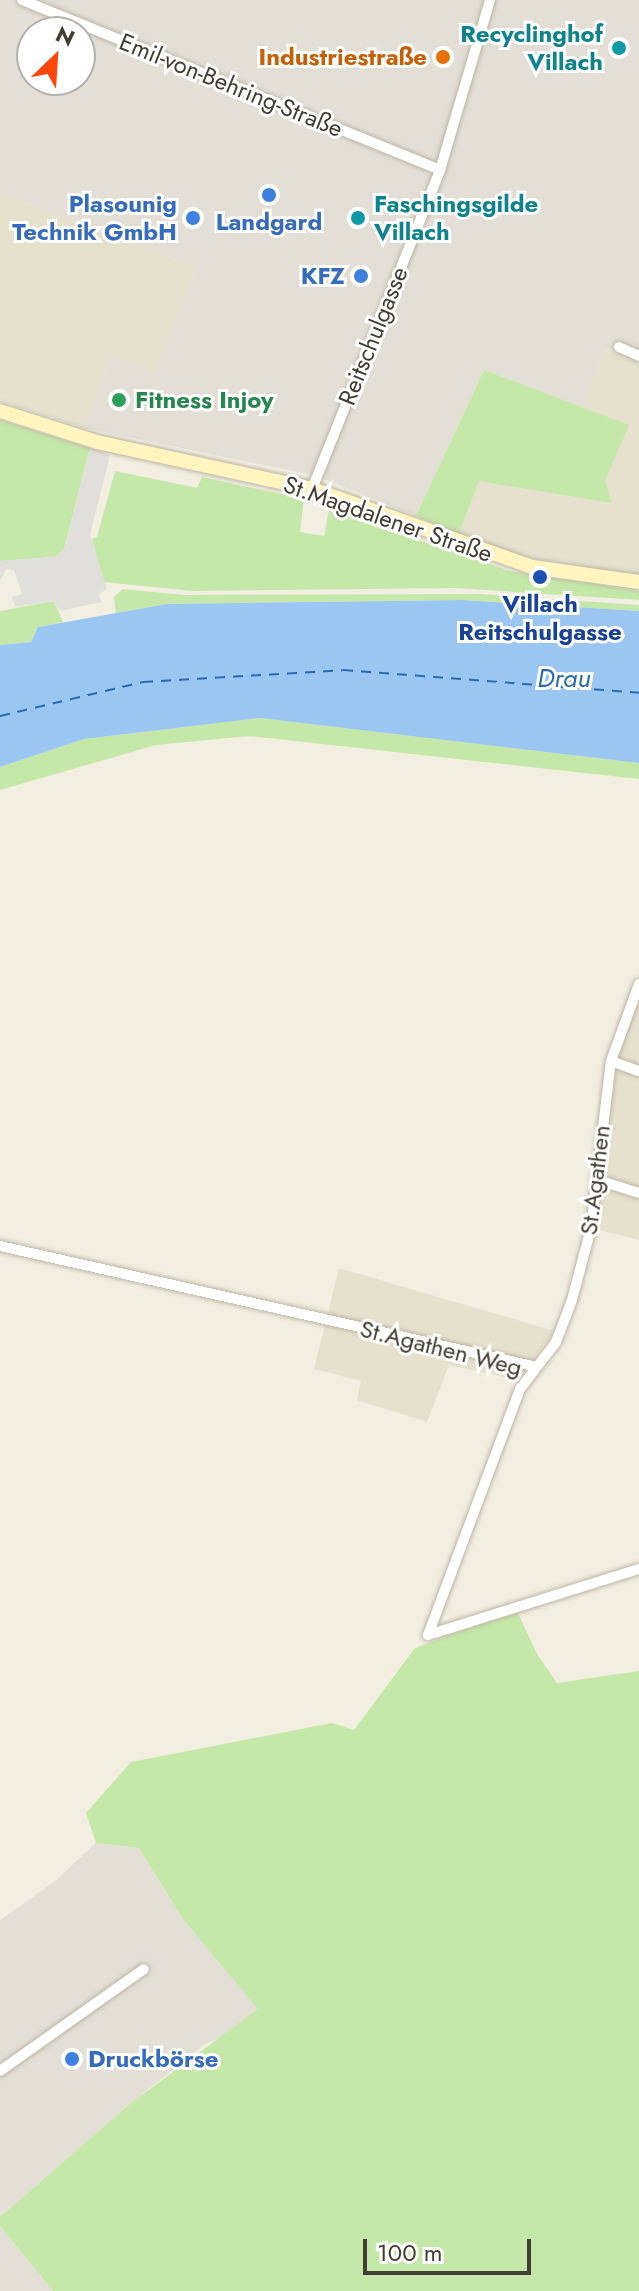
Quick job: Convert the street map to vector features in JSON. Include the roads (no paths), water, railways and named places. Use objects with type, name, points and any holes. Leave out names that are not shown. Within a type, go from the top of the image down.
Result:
[{"type":"street","name":"Emil-von-Behring-Straße","points":[[22,0],[440,170]]},
{"type":"street","name":"Reitschulgasse","points":[[312,489],[440,170],[490,0]]},
{"type":"street","points":[[619,347],[639,356]]},
{"type":"street","name":"St.Magdalener Straße","points":[[0,411],[97,442],[312,489],[532,567],[639,582]]},
{"type":"street","name":"St.Agathen","points":[[533,1366],[556,1342],[572,1300],[598,1180],[611,1061],[639,984]]},
{"type":"street","points":[[611,1061],[639,1071]]},
{"type":"street","points":[[598,1180],[639,1193]]},
{"type":"street","name":"St.Agathen Weg","points":[[0,1246],[533,1366],[488,1467],[428,1635],[639,1569]]},
{"type":"street","points":[[0,2071],[144,1969]]},
{"type":"water","name":"Drau","points":[[463,600],[639,611],[639,763],[260,718],[84,739],[0,767],[0,645],[31,642],[38,627],[167,604]]},
{"type":"place","name":"Recyclinghof Villach","points":[[619,48]]},
{"type":"place","name":"Industriestraße","points":[[443,57]]},
{"type":"place","name":"Landgard","points":[[269,195]]},
{"type":"place","name":"Plasounig Technik GmbH","points":[[193,218]]},
{"type":"place","name":"Faschingsgilde Villach","points":[[358,218]]},
{"type":"place","name":"KFZ","points":[[361,276]]},
{"type":"place","name":"Fitness Injoy","points":[[119,400]]},
{"type":"place","name":"Villach Reitschulgasse","points":[[540,577]]},
{"type":"place","name":"Druckbörse","points":[[72,2059]]}]
